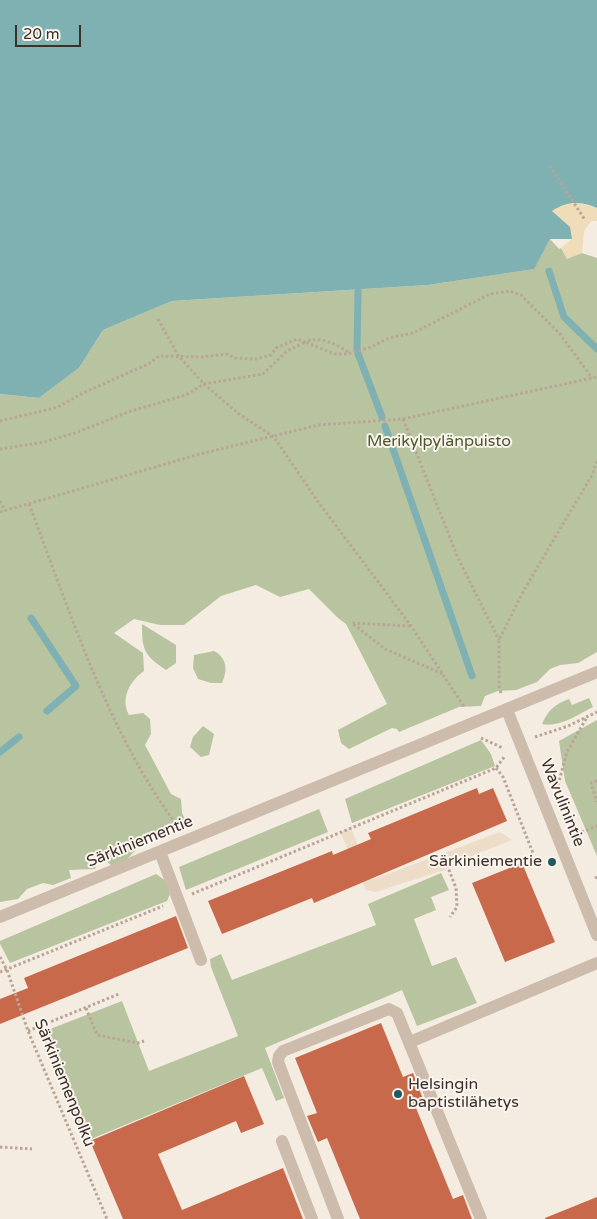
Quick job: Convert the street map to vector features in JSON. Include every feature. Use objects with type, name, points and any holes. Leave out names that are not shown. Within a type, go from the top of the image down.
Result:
[{"type":"street","name":"Särkiniementie","points":[[0,917],[597,672]]},
{"type":"street","name":"Wavulinintie","points":[[507,710],[597,935]]},
{"type":"street","points":[[160,852],[201,960]]},
{"type":"street","points":[[410,1042],[597,963]]},
{"type":"street","points":[[338,1219],[278,1062],[279,1056],[283,1051],[382,1010],[389,1009],[398,1013],[481,1219]]},
{"type":"street","points":[[282,1141],[312,1219]]},
{"type":"path","points":[[550,166],[585,220]]},
{"type":"path","points":[[0,421],[58,407],[83,393],[148,364],[154,358],[178,355],[202,357],[227,354],[235,358],[256,359],[271,355],[276,348],[296,339],[335,354],[350,353],[389,338],[413,333],[490,294],[510,291],[521,295],[560,334],[592,378]]},
{"type":"path","points":[[158,319],[178,355],[204,384],[238,414],[274,437],[316,499],[411,626],[474,724]]},
{"type":"path","points":[[0,449],[44,442],[75,433],[131,411],[186,394],[204,384],[263,374],[287,351],[311,340],[324,340],[350,353]]},
{"type":"path","points":[[0,512],[200,454],[318,425],[404,419],[597,377]]},
{"type":"path","points":[[404,419],[458,558],[499,640],[499,686],[507,710]]},
{"type":"path","points":[[499,640],[524,590],[592,475],[597,460]]},
{"type":"path","points":[[0,501],[5,511]]},
{"type":"path","points":[[29,504],[119,732],[162,806],[188,840]]},
{"type":"path","points":[[411,626],[352,623],[385,649],[443,674]]},
{"type":"path","points":[[540,735],[597,712]]},
{"type":"path","points":[[558,785],[568,752],[588,716]]},
{"type":"path","points":[[480,737],[504,749]]},
{"type":"path","points":[[0,972],[496,768],[505,756]]},
{"type":"path","points":[[496,768],[503,777],[533,853]]},
{"type":"path","points":[[597,781],[591,784],[597,802]]},
{"type":"path","points":[[577,834],[597,826]]},
{"type":"path","points":[[447,865],[456,888],[457,907],[450,917]]},
{"type":"path","name":"Särkiniemenpolku","points":[[0,957],[7,970],[28,1031],[107,1219]]},
{"type":"path","points":[[28,1031],[119,994]]},
{"type":"path","points":[[86,1008],[97,1035],[138,1042],[144,1041]]},
{"type":"path","points":[[0,1147],[32,1149]]},
{"type":"green space","name":"Merikylpylänpuisto","points":[[550,239],[559,249],[561,248],[567,258],[582,253],[597,258],[597,652],[578,663],[560,665],[550,669],[537,682],[516,690],[498,691],[485,696],[481,706],[459,707],[399,732],[397,729],[392,728],[349,749],[341,743],[338,730],[387,704],[346,624],[309,589],[280,597],[256,585],[221,596],[184,625],[160,625],[134,619],[114,633],[143,653],[144,671],[134,680],[128,690],[126,709],[129,715],[143,713],[150,719],[151,734],[145,745],[171,794],[181,799],[182,813],[185,819],[179,821],[168,832],[146,840],[123,863],[113,867],[102,857],[95,869],[69,870],[71,878],[53,885],[43,883],[27,889],[18,899],[0,902],[0,394],[39,398],[79,368],[103,330],[172,301],[428,285],[533,269]]},
{"type":"green space","points":[[142,624],[176,645],[176,663],[166,670],[153,660],[146,651]]},
{"type":"green space","points":[[214,651],[222,657],[226,669],[222,683],[211,683],[198,679],[193,668],[194,655]]},
{"type":"green space","points":[[589,698],[593,707],[575,717],[555,724],[542,724],[549,711],[560,703],[569,699],[572,705]]},
{"type":"green space","points":[[597,720],[597,856],[565,781],[559,741]]},
{"type":"green space","points":[[203,726],[214,734],[209,755],[201,757],[190,747],[193,737]]},
{"type":"green space","points":[[481,740],[491,754],[495,766],[352,823],[345,799]]},
{"type":"green space","points":[[319,809],[328,832],[186,890],[179,867]]},
{"type":"green space","points":[[441,873],[449,890],[431,897],[436,910],[414,919],[432,966],[456,957],[477,1003],[417,1026],[402,990],[265,1048],[284,1098],[276,1101],[262,1068],[84,1142],[40,1033],[122,1001],[149,1071],[238,1036],[211,967],[210,959],[221,954],[232,980],[376,925],[368,904]]},
{"type":"green space","points":[[156,874],[166,881],[170,894],[167,901],[10,963],[0,941]]},
{"type":"sand","points":[[574,202],[597,208],[597,221],[591,221],[584,231],[582,253],[567,259],[561,248],[572,239],[551,212],[559,206]]},
{"type":"shaded area","points":[[351,828],[372,880],[500,832],[512,840],[471,856],[472,861],[376,892],[366,890],[340,832]]},
{"type":"water","points":[[0,0],[597,0],[597,208],[574,203],[563,205],[552,211],[570,227],[572,239],[550,239],[534,269],[428,285],[172,301],[103,330],[79,368],[39,398],[0,394]]},
{"type":"building","points":[[477,788],[479,794],[493,788],[507,821],[314,903],[312,898],[222,934],[208,901],[332,851],[333,855],[371,839],[368,833]]},
{"type":"building","points":[[522,863],[555,942],[505,962],[472,883]]},
{"type":"building","points":[[176,916],[188,948],[0,1024],[0,999],[28,988],[24,978]]},
{"type":"building","points":[[381,1023],[403,1077],[413,1073],[423,1099],[414,1103],[453,1199],[463,1195],[472,1219],[360,1219],[327,1138],[318,1142],[307,1116],[317,1113],[295,1058]]},
{"type":"building","points":[[244,1076],[264,1124],[241,1133],[236,1121],[158,1154],[182,1210],[283,1168],[303,1219],[123,1219],[90,1141]]},
{"type":"building","points":[[597,1197],[597,1219],[545,1219],[545,1218]]},
{"type":"waterway","points":[[549,271],[564,317],[597,349]]},
{"type":"waterway","points":[[358,291],[357,351],[382,417]]},
{"type":"waterway","points":[[385,426],[472,676]]},
{"type":"waterway","points":[[31,618],[76,686],[47,711]]},
{"type":"waterway","points":[[0,752],[19,737]]},
{"type":"place","name":"Särkiniementie","points":[[552,862]]},
{"type":"place","name":"Helsingin baptistilähetys","points":[[398,1094]]}]
